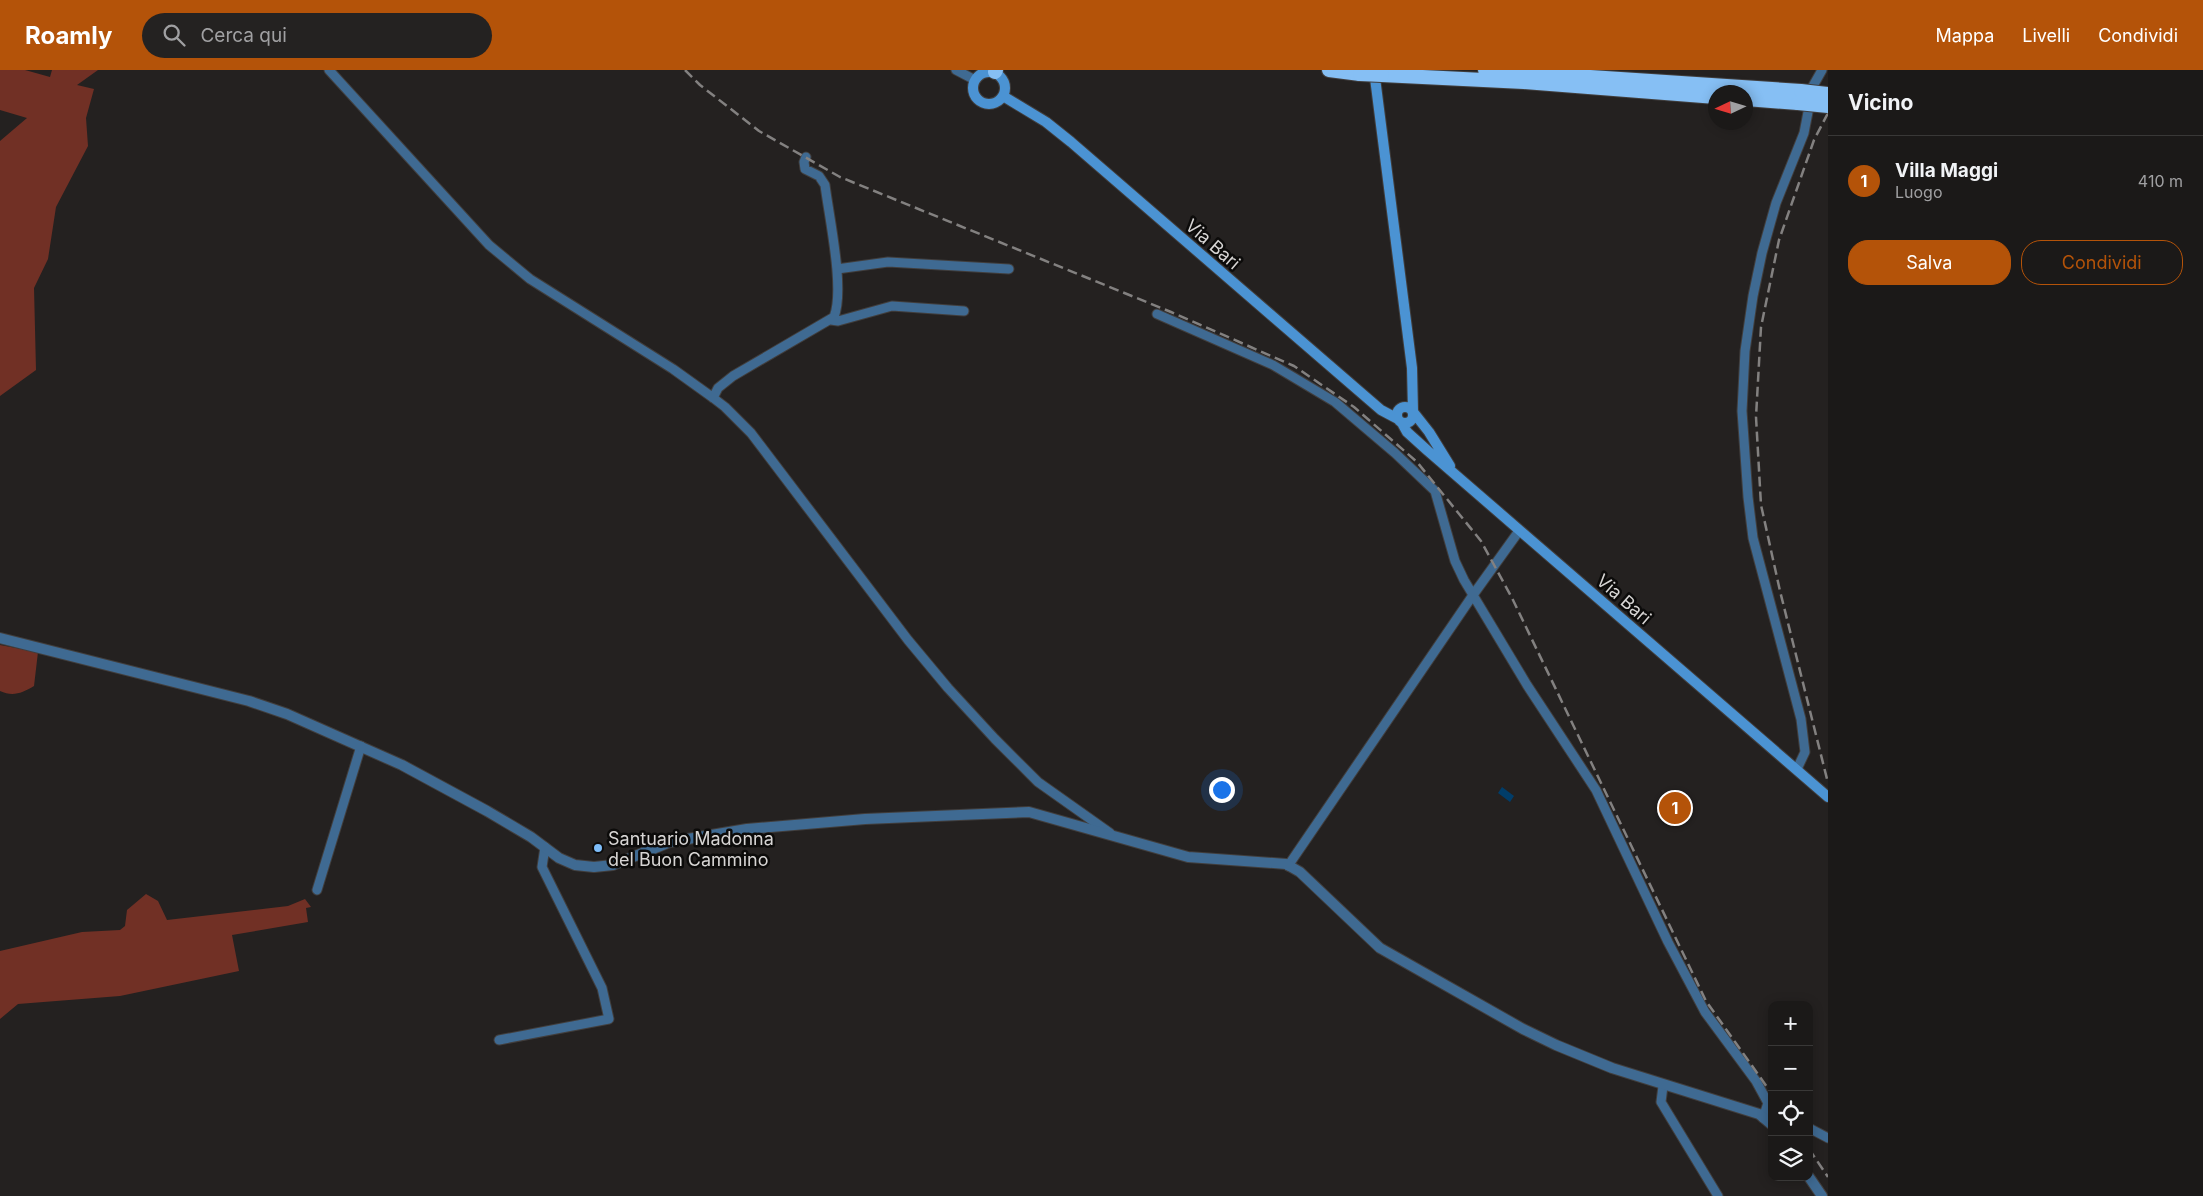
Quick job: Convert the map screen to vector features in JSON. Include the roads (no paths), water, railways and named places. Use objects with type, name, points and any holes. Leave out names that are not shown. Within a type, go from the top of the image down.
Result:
[{"type":"highway","points":[[1329,70],[1360,74],[1378,72],[1708,96]]},
{"type":"highway","points":[[1485,70],[1800,97],[1828,106]]},
{"type":"highway","points":[[1753,99],[1828,94]]},
{"type":"main road","points":[[996,71],[1005,82],[1003,96],[996,103],[981,102],[975,95],[973,85],[975,80],[981,73],[996,71]]},
{"type":"main road","points":[[1378,72],[1413,383],[1408,410],[1413,418],[1410,422],[1400,421],[1398,412],[1408,410]]},
{"type":"main road","name":"Via Bari","points":[[1003,96],[1046,122],[1071,142],[1387,414],[1400,421],[1407,432],[1519,531],[1828,797]]},
{"type":"main road","points":[[1376,404],[1408,410],[1429,432],[1455,473]]},
{"type":"street","points":[[329,70],[490,245],[530,279],[672,369],[713,398],[751,433],[908,640],[948,688],[1038,782],[1110,834]]},
{"type":"street","points":[[956,70],[975,80]]},
{"type":"street","points":[[1797,769],[1805,752],[1801,719],[1753,538],[1742,410],[1745,351],[1753,296],[1762,253],[1776,204],[1804,133],[1813,86],[1822,70]]},
{"type":"street","points":[[806,157],[804,162],[805,168],[819,176],[824,185],[836,269],[836,305],[831,320]]},
{"type":"street","points":[[836,269],[888,262],[1009,269]]},
{"type":"street","points":[[713,398],[718,388],[733,376],[831,320],[838,321],[892,306],[964,311]]},
{"type":"street","points":[[1157,314],[1273,365],[1335,402],[1395,452],[1434,491],[1455,561],[1473,595],[1596,790],[1668,942],[1705,1012],[1756,1080],[1768,1103]]},
{"type":"street","points":[[1288,866],[1473,595],[1519,531]]},
{"type":"street","points":[[0,638],[249,701],[287,714],[402,765],[488,811],[559,858],[575,865],[594,867],[613,864],[670,842],[747,829],[865,819],[1030,812],[1188,857],[1288,866],[1300,872],[1380,948],[1556,1045],[1663,1086],[1759,1114],[1768,1121]]},
{"type":"street","points":[[317,890],[361,746]]},
{"type":"street","points":[[499,1040],[609,1019],[602,988],[542,867],[545,847]]},
{"type":"street","points":[[1663,1086],[1661,1102],[1718,1196]]},
{"type":"street","points":[[1813,1130],[1828,1138]]},
{"type":"street","points":[[1812,1181],[1822,1196]]},
{"type":"water","points":[[1502,787],[1514,796],[1510,802],[1498,793]]},
{"type":"railway","points":[[685,70],[700,85],[759,131],[840,177],[1171,312],[1294,366],[1354,407],[1417,462],[1481,541],[1512,598],[1706,1001],[1770,1091]]},
{"type":"railway","points":[[1828,113],[1814,140],[1779,240],[1761,327],[1756,417],[1761,505],[1780,591],[1828,783]]},
{"type":"railway","points":[[1813,1155],[1828,1177]]},
{"type":"place","name":"Villa Maggi","points":[[1675,808]]},
{"type":"place","name":"Santuario Madonna del Buon Cammino","points":[[598,848]]}]
